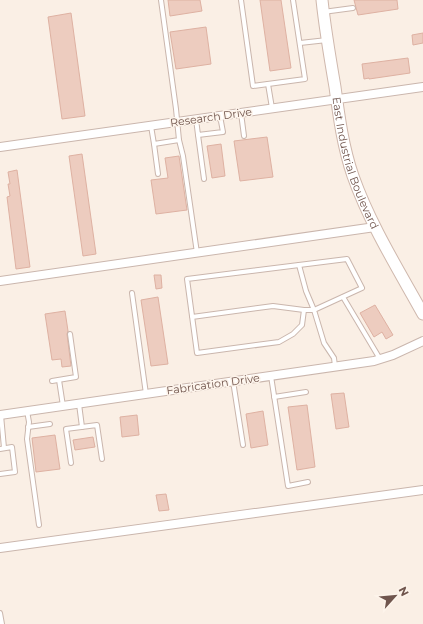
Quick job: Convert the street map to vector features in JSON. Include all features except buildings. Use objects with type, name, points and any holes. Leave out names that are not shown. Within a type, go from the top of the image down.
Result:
[{"type":"street","name":"East Industrial Boulevard","points":[[322,0],[327,40],[348,159],[361,196],[375,227],[423,313]]},
{"type":"street","name":"Research Drive","points":[[0,147],[423,87]]},
{"type":"street","points":[[0,281],[375,227]]},
{"type":"street","name":"Fabrication Drive","points":[[1,415],[380,360],[408,349],[423,341]]},
{"type":"street","points":[[0,548],[423,490]]},
{"type":"lane","points":[[161,0],[179,140],[184,156],[197,253]]},
{"type":"lane","points":[[241,0],[253,86],[305,79],[293,0]]},
{"type":"lane","points":[[323,12],[353,8]]},
{"type":"lane","points":[[300,44],[327,40]]},
{"type":"lane","points":[[268,84],[272,108]]},
{"type":"lane","points":[[241,113],[244,136]]},
{"type":"lane","points":[[198,135],[223,132],[220,116]]},
{"type":"lane","points":[[196,119],[204,179]]},
{"type":"lane","points":[[151,125],[158,174]]},
{"type":"lane","points":[[154,144],[179,140]]},
{"type":"lane","points":[[192,317],[273,306],[314,310],[362,288],[347,259],[187,279],[192,317],[197,353],[279,342],[294,334],[302,325],[304,310]]},
{"type":"lane","points":[[299,265],[306,291],[314,310],[324,343],[334,358],[336,366]]},
{"type":"lane","points":[[132,293],[146,394]]},
{"type":"lane","points":[[343,297],[380,360]]},
{"type":"lane","points":[[52,381],[76,377],[70,334]]},
{"type":"lane","points":[[271,376],[288,486],[308,482]]},
{"type":"lane","points":[[59,380],[63,406]]},
{"type":"lane","points":[[232,381],[239,413],[243,445]]},
{"type":"lane","points":[[274,397],[306,392]]},
{"type":"lane","points":[[79,404],[82,427]]},
{"type":"lane","points":[[27,411],[27,439],[39,525]]},
{"type":"lane","points":[[0,474],[15,472],[12,447],[2,448],[1,415]]},
{"type":"lane","points":[[28,427],[50,424]]},
{"type":"lane","points":[[71,463],[66,429],[97,425],[102,459]]},
{"type":"lane","points":[[0,613],[2,624]]}]
